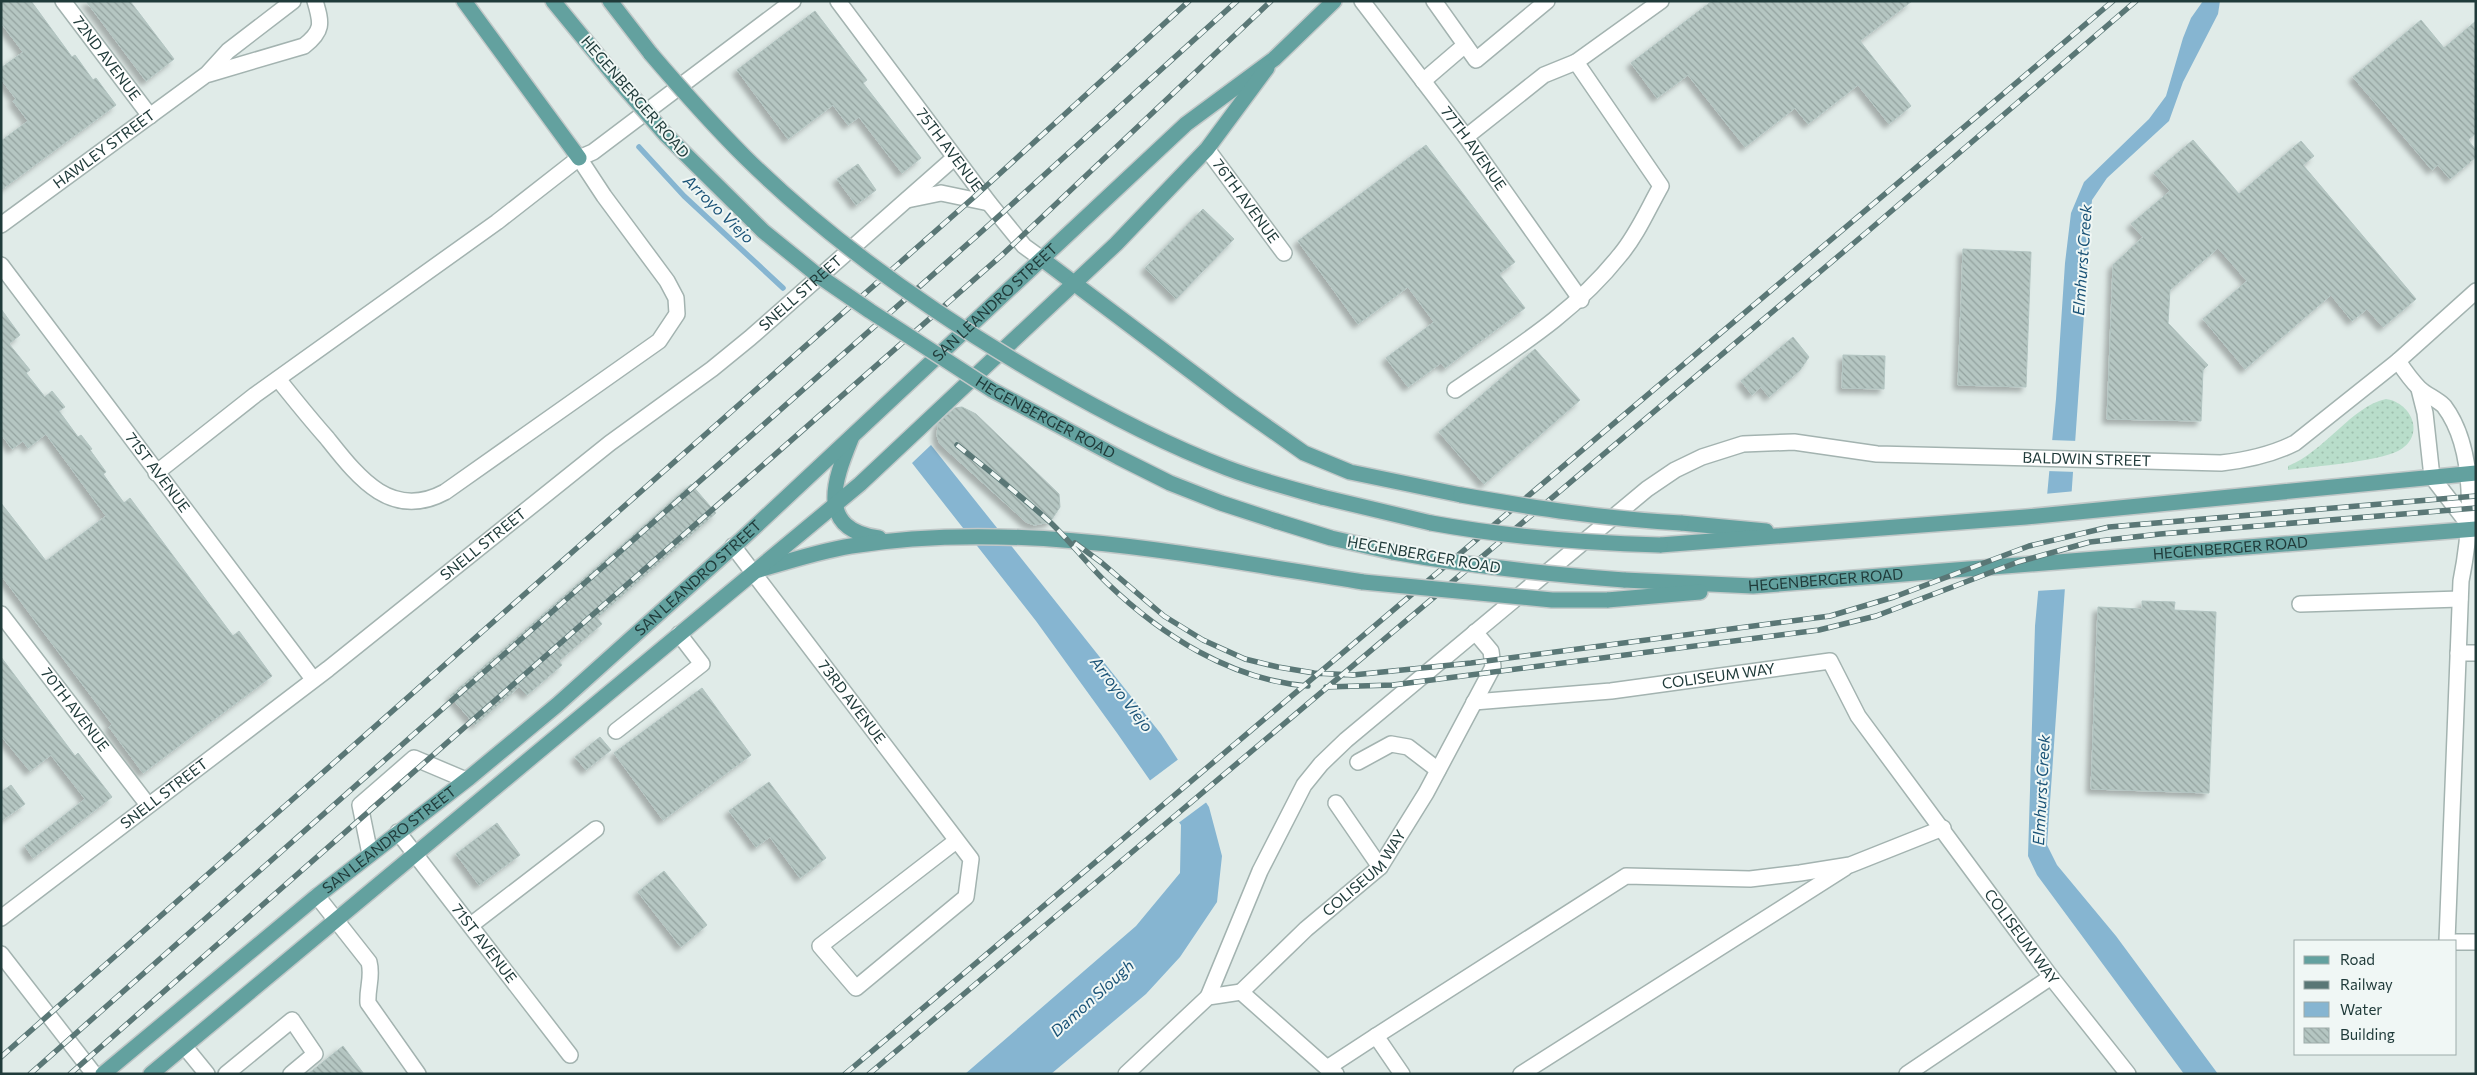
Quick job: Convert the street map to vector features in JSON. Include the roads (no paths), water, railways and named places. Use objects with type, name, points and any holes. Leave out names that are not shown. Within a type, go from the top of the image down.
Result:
[{"type":"main road","points":[[464,1],[580,158]]},
{"type":"main road","name":"HEGENBERGER ROAD","points":[[553,1],[666,135],[763,231],[816,274],[992,390],[1118,457],[1170,483],[1221,503],[1332,538],[1393,552],[1481,567],[1624,580],[1753,586],[2474,529]]},
{"type":"main road","points":[[610,1],[651,54],[745,157],[794,202],[888,278],[1012,360],[1131,426],[1229,469],[1322,497],[1431,523],[1493,534],[1578,543],[1660,545],[1729,542],[1800,534],[2077,513],[2475,473]]},
{"type":"main road","name":"SAN LEANDRO STREET","points":[[103,1074],[317,896],[466,780],[557,705],[733,546],[1186,124],[1274,59],[1334,1]]},
{"type":"main road","name":"SAN LEANDRO STREET","points":[[151,1074],[883,464],[1076,283],[1207,149],[1274,59]]},
{"type":"main road","name":"75TH AVENUE","points":[[1042,259],[1233,403],[1304,453],[1350,472],[1556,512],[1800,534]]},
{"type":"main road","points":[[853,434],[833,494],[834,505],[844,524],[854,532],[877,538],[903,540]]},
{"type":"main road","points":[[753,571],[836,549],[903,540],[962,537],[1091,542],[1363,582],[1552,600],[1607,600],[1753,586]]},
{"type":"street","name":"72ND AVENUE","points":[[63,1],[150,116]]},
{"type":"street","name":"HAWLEY STREET","points":[[1,225],[207,74],[228,50],[293,1]]},
{"type":"street","name":"HAWLEY STREET","points":[[207,74],[304,46],[316,37],[320,27],[315,1]]},
{"type":"street","points":[[156,473],[278,379],[497,222],[580,158],[593,152],[793,1]]},
{"type":"street","name":"75TH AVENUE","points":[[838,1],[989,203],[1024,246],[1042,259]]},
{"type":"street","name":"77TH AVENUE","points":[[1362,1],[1466,137],[1581,300]]},
{"type":"street","points":[[1434,1],[1476,60],[1547,1]]},
{"type":"street","points":[[1466,137],[1544,75],[1576,62],[1661,1]]},
{"type":"street","points":[[1423,80],[1465,45]]},
{"type":"street","points":[[1455,390],[1537,334],[1581,300],[1622,254],[1662,186],[1576,62]]},
{"type":"street","name":"76TH AVENUE","points":[[1207,149],[1284,253]]},
{"type":"street","points":[[278,379],[365,483],[393,499],[412,502],[430,500],[445,492],[659,341],[676,314],[676,298],[667,281],[604,196],[580,158]]},
{"type":"street","name":"SNELL STREET","points":[[1,918],[313,679],[610,443],[750,338],[954,158]]},
{"type":"street","points":[[907,200],[941,194],[973,198],[989,203]]},
{"type":"street","name":"71ST AVENUE","points":[[1,266],[313,679]]},
{"type":"street","name":"BALDWIN STREET","points":[[1208,997],[1260,871],[1304,786],[1321,764],[1346,740],[1647,489],[1675,470],[1702,457],[1743,444],[1794,442],[1878,454],[2221,463],[2251,460],[2276,453],[2295,443],[2398,361],[2476,291]]},
{"type":"street","points":[[2398,361],[2419,389],[2444,406],[2460,427],[2470,443],[2475,473],[2474,529],[2468,581],[2460,600],[2447,940]]},
{"type":"street","points":[[2419,389],[2425,412],[2432,477],[2474,529]]},
{"type":"street","name":"73RD AVENUE","points":[[733,546],[971,859],[966,897],[856,988],[820,946],[956,840]]},
{"type":"street","points":[[2300,604],[2460,600]]},
{"type":"street","name":"70TH AVENUE","points":[[1,614],[148,806]]},
{"type":"street","points":[[1474,702],[1493,667],[1491,651],[1475,632]]},
{"type":"street","points":[[616,731],[702,664],[679,634]]},
{"type":"street","points":[[2458,653],[2476,653]]},
{"type":"street","name":"COLISEUM WAY","points":[[1242,992],[1306,929],[1380,867],[1438,770],[1474,702],[1611,691],[1830,661],[1858,716],[2051,976],[2128,1074]]},
{"type":"street","points":[[1358,762],[1391,744],[1408,747],[1438,770]]},
{"type":"street","points":[[370,854],[360,805],[414,758],[466,780]]},
{"type":"street","points":[[1336,803],[1380,867]]},
{"type":"street","points":[[1521,1074],[1850,865],[1943,828]]},
{"type":"street","points":[[471,925],[596,829]]},
{"type":"street","name":"71ST AVENUE","points":[[398,832],[570,1055]]},
{"type":"street","points":[[1126,1074],[1208,997],[1242,992],[1332,1071],[1376,1036],[1626,876],[1750,880],[1850,865]]},
{"type":"street","points":[[317,896],[370,962],[372,974],[368,1003],[418,1074]]},
{"type":"street","points":[[2457,942],[2476,942]]},
{"type":"street","points":[[1,954],[94,1074]]},
{"type":"street","points":[[1907,1074],[2051,976]]},
{"type":"street","points":[[226,1074],[292,1020],[315,1054],[291,1074]]},
{"type":"street","points":[[1376,1036],[1402,1074]]},
{"type":"street","points":[[185,1046],[207,1074]]},
{"type":"water","name":"Elmhurst Creek","points":[[2203,1],[2220,1],[2218,14],[2183,82],[2169,121],[2107,178],[2092,200],[2047,845],[2057,865],[2116,936],[2218,1074],[2184,1074],[2037,875],[2028,856],[2035,626],[2056,399],[2065,263],[2071,213],[2084,182],[2149,119],[2166,96],[2183,38],[2191,18]]},
{"type":"water","name":"Damon Slough","points":[[931,445],[1161,734],[1209,807],[1222,856],[1217,902],[1180,957],[1146,994],[1051,1074],[965,1074],[1136,926],[1180,873],[1181,825],[1036,621],[912,463]]},
{"type":"waterway","name":"Arroyo Viejo","points":[[639,147],[684,196],[783,288]]},
{"type":"railway","points":[[1,1057],[973,198],[1189,1]]},
{"type":"railway","points":[[30,1074],[980,233],[1237,1]]},
{"type":"railway","points":[[70,1074],[1001,256],[1271,1]]},
{"type":"railway","points":[[845,1074],[2113,1]]},
{"type":"railway","points":[[869,1074],[1867,232],[2136,1]]},
{"type":"railway","points":[[957,445],[1050,522],[1100,576],[1128,602],[1174,637],[1199,652],[1252,675],[1279,682],[1308,686]]},
{"type":"railway","points":[[1075,543],[1102,563],[1164,616],[1203,640],[1245,659],[1278,667],[1314,673],[1353,675],[1471,663],[1830,616],[1894,597],[2029,546],[2109,527],[2476,496]]},
{"type":"railway","points":[[1326,687],[1393,685],[1819,630],[1876,616],[2018,562],[2090,542],[2160,534],[2476,508]]}]
